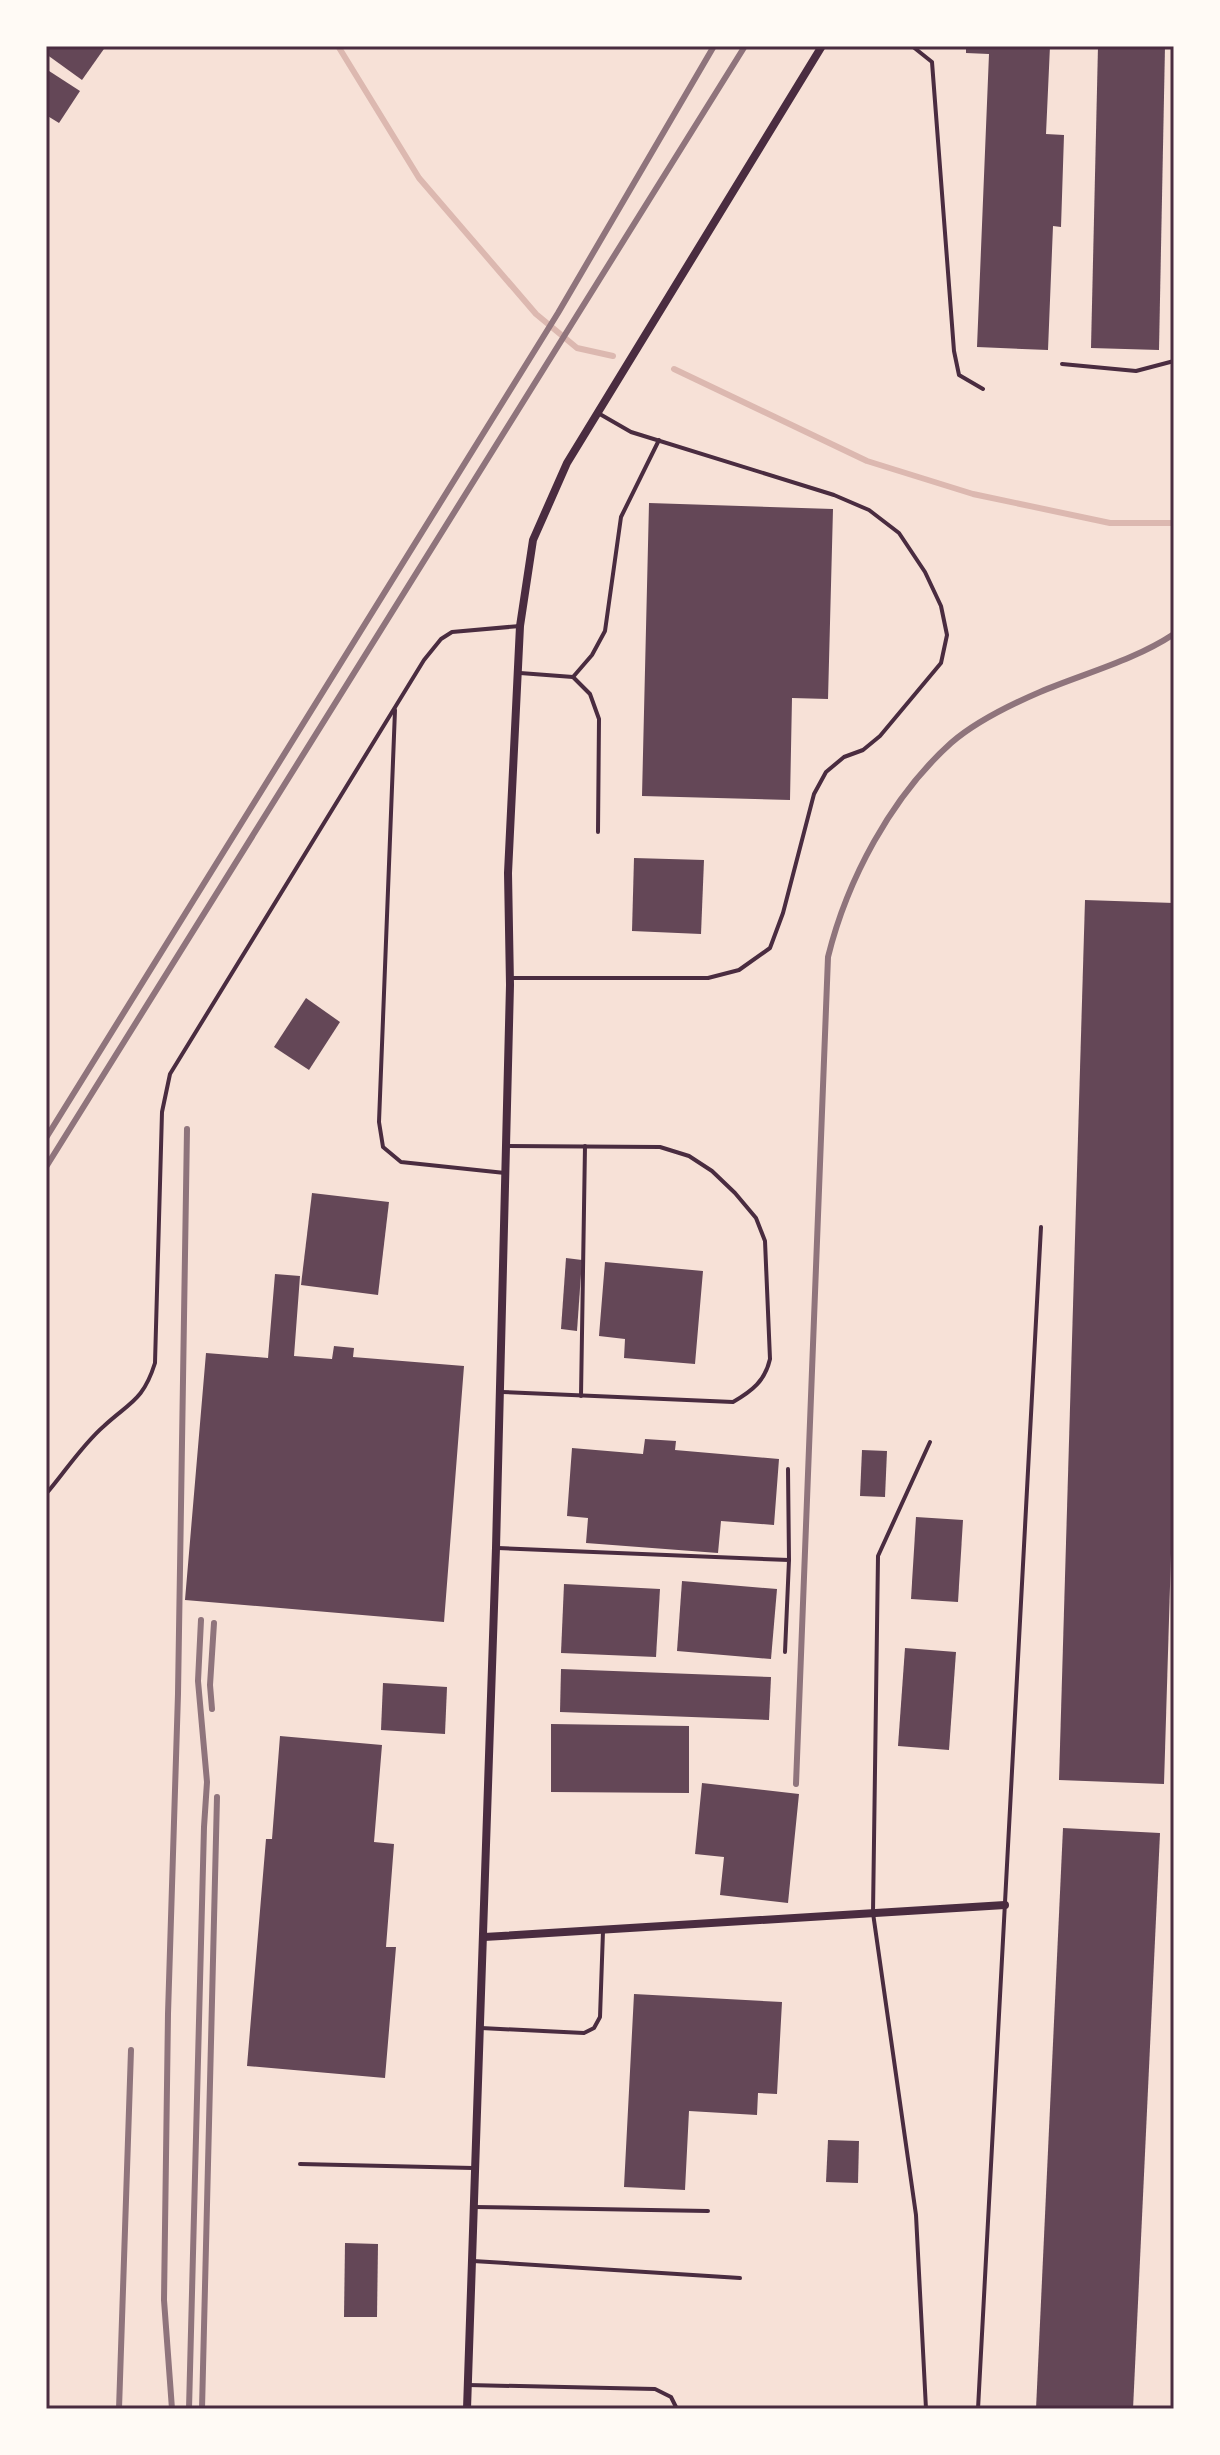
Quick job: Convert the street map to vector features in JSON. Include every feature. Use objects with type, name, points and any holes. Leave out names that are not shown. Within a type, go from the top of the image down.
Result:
[{"type":"street","points":[[467,2409],[496,1548],[510,978],[508,873],[520,626],[533,540],[567,463],[822,46]]},
{"type":"street","points":[[484,1937],[1005,1905]]},
{"type":"lane","points":[[912,46],[932,62],[954,351],[959,375],[983,389]]},
{"type":"lane","points":[[1062,364],[1136,371],[1174,361]]},
{"type":"lane","points":[[510,978],[708,978],[739,970],[770,948],[783,913],[814,794],[826,772],[844,757],[863,750],[880,736],[941,663],[947,635],[941,606],[925,572],[899,533],[869,510],[834,495],[631,432],[598,413]]},
{"type":"lane","points":[[573,677],[592,655],[605,631],[621,517],[659,440]]},
{"type":"lane","points":[[46,1494],[103,1426],[133,1403],[149,1384],[155,1363],[162,1112],[170,1074],[424,660],[441,639],[452,632],[520,626]]},
{"type":"lane","points":[[516,673],[573,677],[590,694],[599,719],[598,832]]},
{"type":"lane","points":[[395,707],[379,1122],[383,1147],[401,1162],[505,1173]]},
{"type":"lane","points":[[500,1392],[733,1402],[759,1384],[770,1359],[765,1241],[756,1218],[712,1171],[689,1156],[660,1147],[506,1146]]},
{"type":"lane","points":[[581,1396],[585,1146]]},
{"type":"lane","points":[[978,2409],[1041,1227]]},
{"type":"lane","points":[[926,2409],[916,2215],[873,1913],[878,1556],[930,1442]]},
{"type":"lane","points":[[785,1652],[789,1560],[788,1469]]},
{"type":"lane","points":[[496,1548],[789,1560]]},
{"type":"lane","points":[[481,2028],[584,2033],[594,2028],[600,2017],[603,1930]]},
{"type":"lane","points":[[300,2164],[476,2168]]},
{"type":"lane","points":[[475,2207],[708,2211]]},
{"type":"lane","points":[[473,2261],[740,2278]]},
{"type":"lane","points":[[468,2385],[655,2389],[671,2397],[677,2409]]},
{"type":"building","points":[[46,46],[106,46],[82,80],[46,54]]},
{"type":"building","points":[[966,46],[1050,46],[1046,134],[1064,135],[1061,227],[1053,226],[1048,350],[977,347],[989,54],[966,53]]},
{"type":"building","points":[[1098,46],[1165,46],[1159,350],[1091,348]]},
{"type":"building","points":[[46,69],[80,91],[59,123],[46,115]]},
{"type":"building","points":[[649,503],[833,509],[828,699],[792,698],[790,800],[642,796]]},
{"type":"building","points":[[634,858],[704,860],[701,934],[632,931]]},
{"type":"building","points":[[1085,900],[1174,903],[1174,1455],[1164,1784],[1059,1780]]},
{"type":"building","points":[[306,998],[340,1022],[309,1070],[274,1047]]},
{"type":"building","points":[[312,1193],[389,1202],[378,1295],[301,1285]]},
{"type":"building","points":[[566,1258],[582,1260],[577,1331],[561,1329]]},
{"type":"building","points":[[605,1262],[703,1271],[695,1364],[624,1358],[625,1339],[599,1336]]},
{"type":"building","points":[[275,1274],[300,1276],[294,1356],[332,1359],[334,1346],[354,1348],[353,1357],[464,1366],[444,1622],[185,1600],[206,1353],[268,1358]]},
{"type":"building","points":[[645,1439],[676,1441],[675,1450],[779,1459],[774,1525],[721,1521],[718,1553],[586,1543],[588,1518],[567,1516],[572,1448],[643,1454]]},
{"type":"building","points":[[862,1450],[887,1451],[885,1497],[860,1496]]},
{"type":"building","points":[[916,1517],[963,1520],[958,1602],[911,1599]]},
{"type":"building","points":[[682,1581],[777,1589],[771,1659],[677,1651]]},
{"type":"building","points":[[564,1584],[660,1589],[656,1657],[561,1653]]},
{"type":"building","points":[[905,1648],[956,1652],[949,1750],[898,1746]]},
{"type":"building","points":[[561,1669],[771,1677],[769,1720],[560,1712]]},
{"type":"building","points":[[383,1683],[447,1687],[445,1734],[381,1730]]},
{"type":"building","points":[[551,1724],[689,1726],[689,1793],[551,1792]]},
{"type":"building","points":[[280,1736],[382,1745],[374,1842],[394,1844],[386,1947],[396,1947],[385,2078],[247,2066],[266,1839],[272,1839]]},
{"type":"building","points":[[702,1783],[799,1794],[788,1903],[720,1895],[724,1857],[695,1854]]},
{"type":"building","points":[[1063,1828],[1160,1833],[1133,2409],[1036,2409]]},
{"type":"building","points":[[634,1994],[782,2002],[777,2094],[758,2093],[757,2115],[689,2111],[685,2190],[624,2187]]},
{"type":"building","points":[[828,2140],[859,2141],[858,2183],[826,2182]]},
{"type":"building","points":[[345,2243],[378,2244],[377,2317],[344,2317]]},
{"type":"waterway","points":[[338,46],[419,178],[536,314],[577,348],[613,356]]},
{"type":"waterway","points":[[674,369],[867,461],[973,494],[1110,523],[1174,523]]},
{"type":"railway","points":[[46,1138],[558,313],[714,46]]},
{"type":"railway","points":[[46,1167],[745,46]]},
{"type":"railway","points":[[796,1784],[828,957],[836,928],[874,841],[909,788],[951,743],[982,721],[1018,702],[1125,659],[1174,634]]},
{"type":"railway","points":[[172,2409],[164,2300],[187,1129]]},
{"type":"railway","points":[[189,2409],[207,1782],[198,1681],[201,1620]]},
{"type":"railway","points":[[212,1709],[210,1685],[214,1623]]},
{"type":"railway","points":[[202,2409],[217,1797]]},
{"type":"railway","points":[[119,2409],[131,2050]]}]
